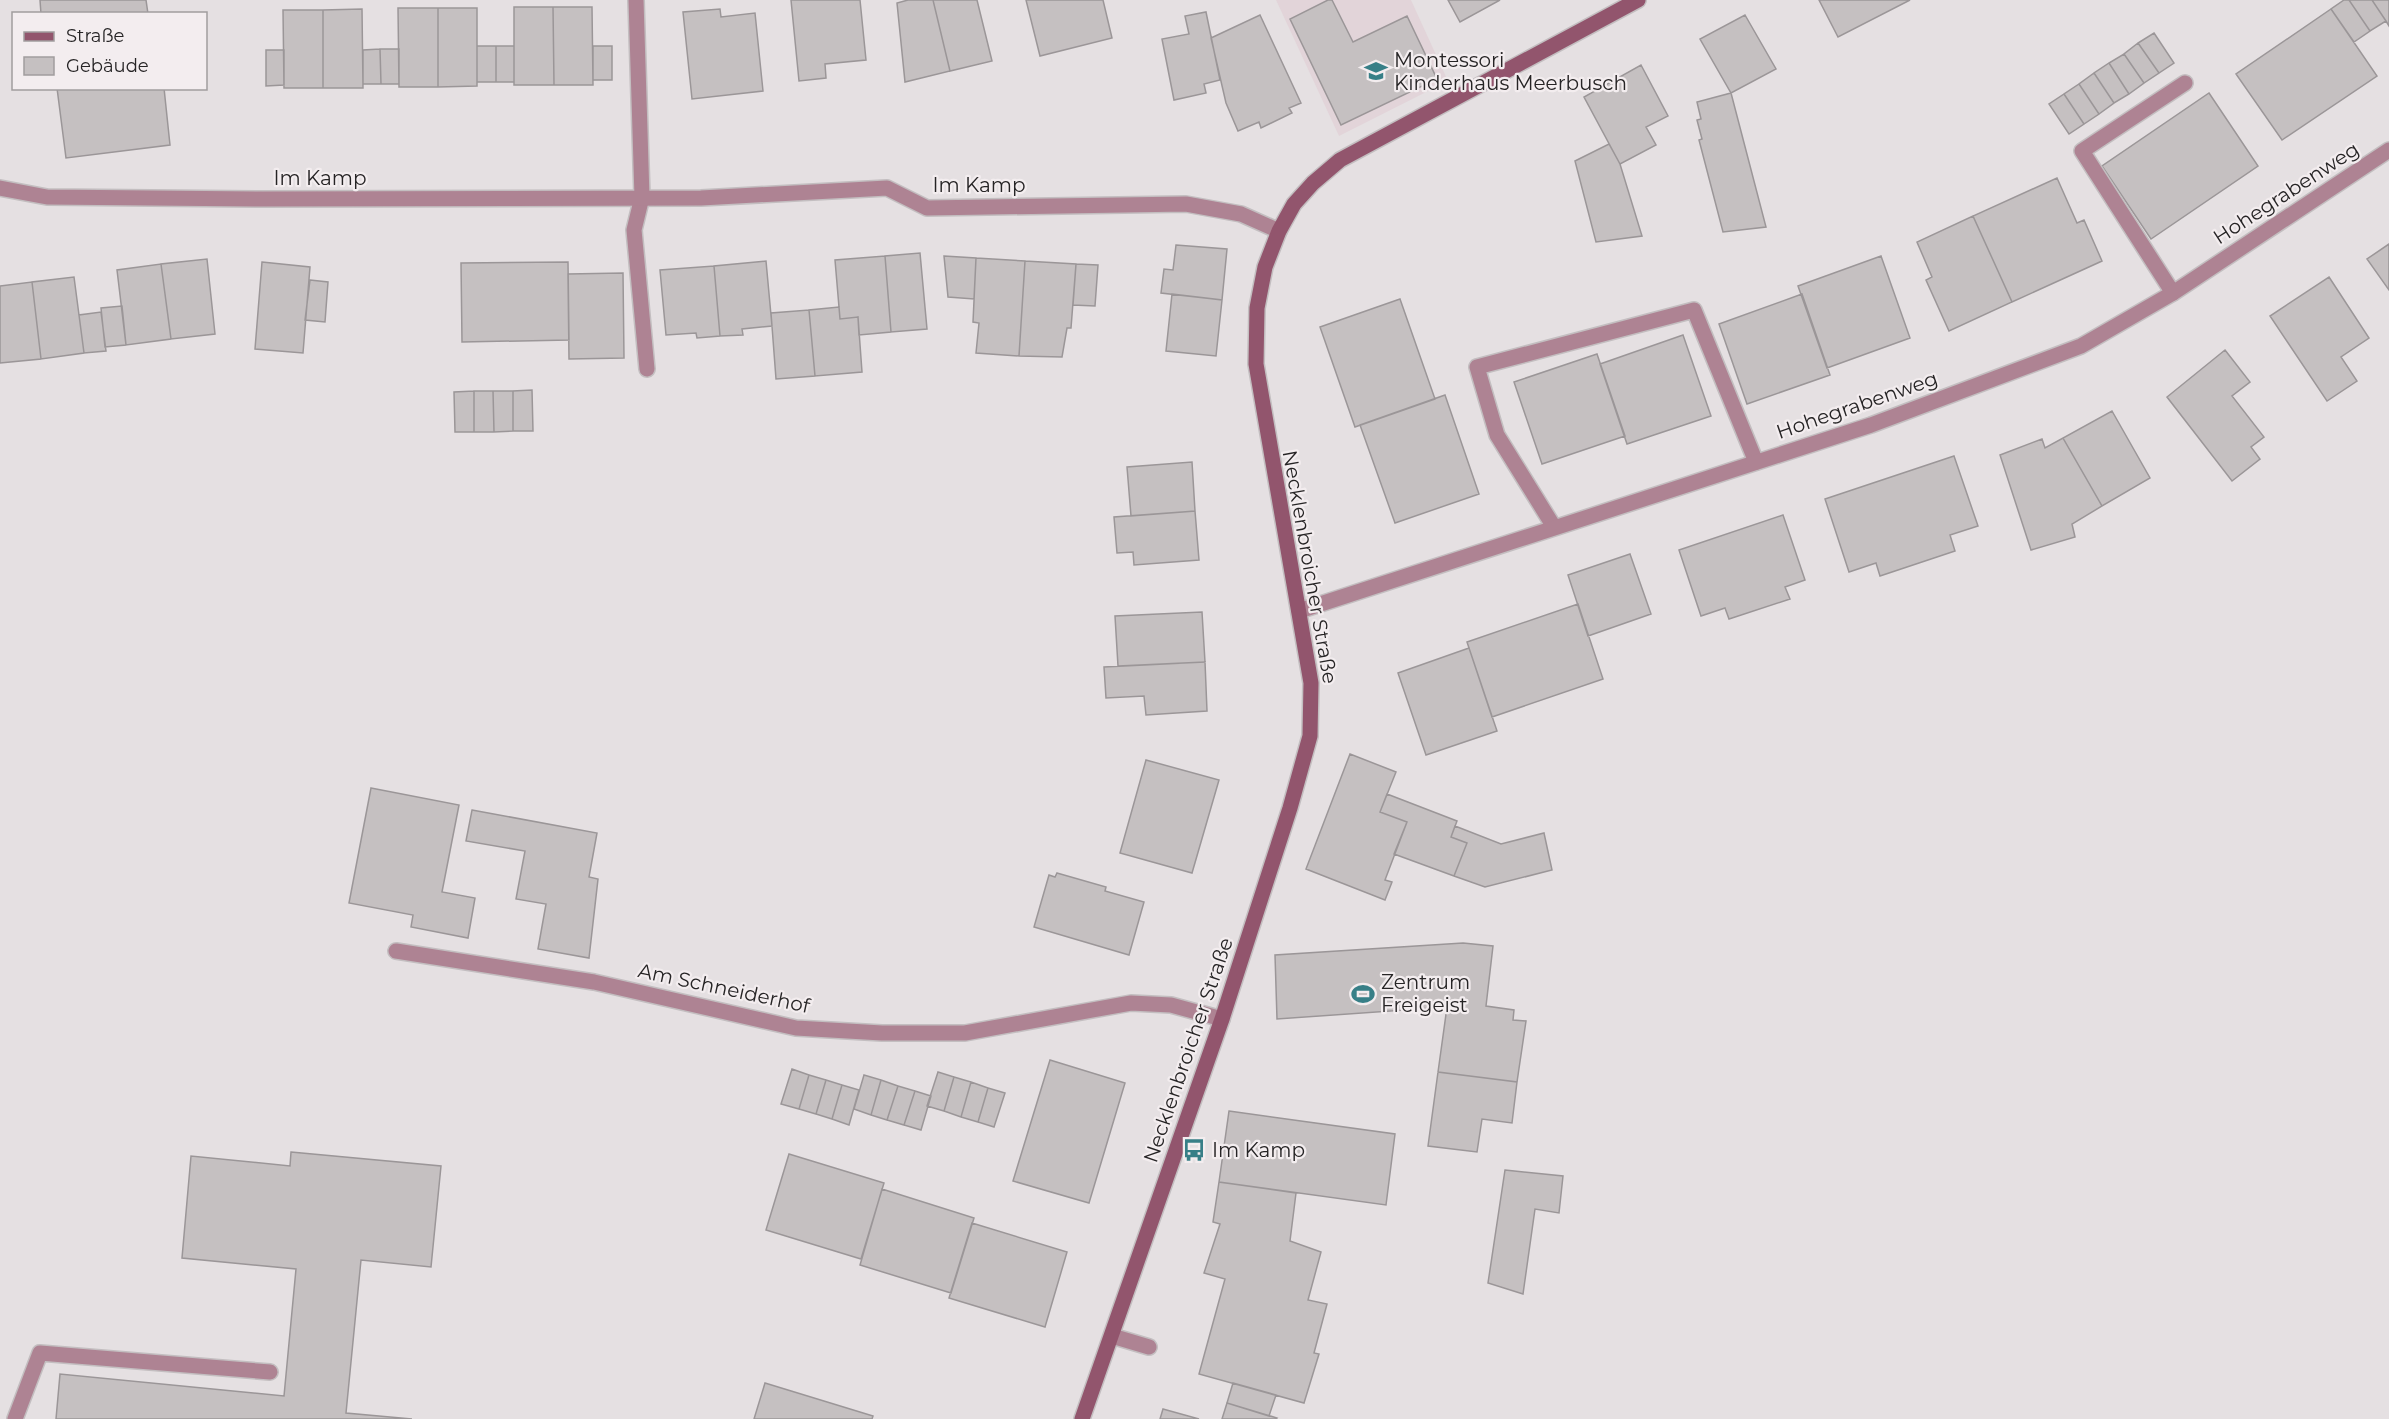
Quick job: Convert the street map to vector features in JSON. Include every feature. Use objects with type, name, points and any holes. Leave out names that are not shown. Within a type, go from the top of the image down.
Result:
[{"type":"main road","name":"Necklenbroicher Straße","points":[[1082,1419],[1222,1019],[1287,819],[1310,736],[1311,683],[1265,429],[1256,364],[1257,308],[1265,267],[1279,231],[1294,204],[1312,183],[1340,160],[1638,0]]},
{"type":"street","points":[[636,0],[642,197],[634,230],[647,369]]},
{"type":"street","points":[[2173,292],[2082,152],[2185,83]]},
{"type":"street","name":"Hohegrabenweg","points":[[1299,610],[1870,425],[2081,346],[2173,292],[2389,150]]},
{"type":"street","name":"Im Kamp","points":[[0,188],[47,197],[701,198],[887,188],[927,208],[1186,204],[1242,214],[1279,231]]},
{"type":"street","points":[[1554,528],[1497,435],[1477,368],[1694,310],[1756,462]]},
{"type":"street","name":"Am Schneiderhof","points":[[396,951],[594,982],[796,1028],[893,1034],[965,1033],[1131,1003],[1171,1005],[1222,1019]]},
{"type":"street","points":[[1112,1336],[1149,1347]]},
{"type":"street","points":[[15,1419],[40,1353],[270,1372]]},
{"type":"shaded area","name":"Montessori Kinderhaus Meerbusch","points":[[1276,0],[1411,0],[1448,81],[1339,136]]},
{"type":"building","points":[[40,0],[146,0],[148,12],[41,12]]},
{"type":"building","points":[[791,0],[860,0],[866,60],[825,64],[826,78],[799,81]]},
{"type":"building","points":[[908,0],[933,0],[950,71],[905,82],[897,3]]},
{"type":"building","points":[[933,0],[977,0],[992,61],[950,71]]},
{"type":"building","points":[[1026,0],[1103,0],[1112,38],[1040,56]]},
{"type":"building","name":"Montessori Kinderhaus Meerbusch","points":[[1332,0],[1353,42],[1407,16],[1437,79],[1341,125],[1290,19]]},
{"type":"building","points":[[1448,0],[1500,0],[1460,22]]},
{"type":"building","points":[[1819,0],[1910,0],[1838,37]]},
{"type":"building","points":[[2344,0],[2349,0],[2370,31],[2354,42],[2331,9]]},
{"type":"building","points":[[2349,0],[2372,0],[2386,21],[2370,31]]},
{"type":"building","points":[[2372,0],[2389,0],[2389,26],[2386,21]]},
{"type":"building","points":[[514,7],[553,7],[554,85],[514,85]]},
{"type":"building","points":[[553,7],[592,7],[593,85],[554,85]]},
{"type":"building","points":[[398,8],[438,8],[438,87],[399,87]]},
{"type":"building","points":[[438,8],[477,8],[477,86],[438,87]]},
{"type":"building","points":[[362,9],[363,88],[323,88],[323,10]]},
{"type":"building","points":[[720,9],[721,17],[755,13],[763,91],[692,99],[683,12]]},
{"type":"building","points":[[2331,9],[2377,76],[2282,140],[2236,74]]},
{"type":"building","points":[[283,10],[323,10],[323,88],[284,88]]},
{"type":"building","points":[[1206,12],[1220,80],[1204,84],[1206,93],[1174,100],[1162,39],[1189,34],[1185,16]]},
{"type":"building","points":[[1260,15],[1301,103],[1289,108],[1292,113],[1261,128],[1259,122],[1238,131],[1226,103],[1211,38]]},
{"type":"building","points":[[1745,15],[1776,69],[1731,93],[1700,39]]},
{"type":"building","points":[[2154,33],[2174,63],[2159,73],[2138,43]]},
{"type":"building","points":[[2138,43],[2159,73],[2144,83],[2124,54]]},
{"type":"building","points":[[477,46],[496,46],[496,82],[477,82]]},
{"type":"building","points":[[496,46],[514,46],[514,82],[496,82]]},
{"type":"building","points":[[593,46],[612,46],[612,80],[593,80]]},
{"type":"building","points":[[380,49],[399,49],[399,84],[381,84]]},
{"type":"building","points":[[380,49],[381,84],[363,84],[363,50]]},
{"type":"building","points":[[266,50],[284,50],[284,85],[266,86]]},
{"type":"building","points":[[2124,54],[2144,83],[2129,94],[2109,63]]},
{"type":"building","points":[[2109,63],[2129,94],[2114,103],[2094,73]]},
{"type":"building","points":[[1641,65],[1668,116],[1646,127],[1656,145],[1620,164],[1584,97]]},
{"type":"building","points":[[2094,73],[2114,103],[2099,114],[2079,84]]},
{"type":"building","points":[[2079,84],[2099,114],[2084,124],[2064,94]]},
{"type":"building","points":[[57,90],[164,90],[170,145],[66,158]]},
{"type":"building","points":[[1731,93],[1766,227],[1723,232],[1699,140],[1702,139],[1697,120],[1701,119],[1697,102]]},
{"type":"building","points":[[2209,93],[2258,166],[2151,239],[2102,166]]},
{"type":"building","points":[[2064,94],[2084,124],[2069,134],[2049,104]]},
{"type":"building","points":[[1609,144],[1620,164],[1642,236],[1596,242],[1575,161]]},
{"type":"building","points":[[2057,178],[2077,223],[2084,220],[2102,261],[2012,302],[1973,216]]},
{"type":"building","points":[[1973,216],[2012,302],[1949,331],[1926,280],[1932,277],[1917,242]]},
{"type":"building","points":[[2389,244],[2389,290],[2367,259]]},
{"type":"building","points":[[1176,245],[1227,249],[1222,300],[1161,293],[1164,269],[1173,270]]},
{"type":"building","points":[[920,253],[927,329],[891,332],[885,256]]},
{"type":"building","points":[[885,256],[891,332],[859,335],[858,317],[840,319],[835,260]]},
{"type":"building","points":[[944,256],[976,258],[974,299],[948,297]]},
{"type":"building","points":[[1881,256],[1910,338],[1827,368],[1798,286]]},
{"type":"building","points":[[976,258],[1025,261],[1019,356],[976,353],[979,323],[973,322]]},
{"type":"building","points":[[207,259],[215,334],[171,339],[161,264]]},
{"type":"building","points":[[766,261],[772,326],[742,329],[743,335],[720,336],[714,266]]},
{"type":"building","points":[[1025,261],[1076,264],[1071,328],[1067,328],[1062,357],[1019,356]]},
{"type":"building","points":[[262,262],[310,267],[303,353],[255,349]]},
{"type":"building","points":[[568,262],[569,340],[462,342],[461,263]]},
{"type":"building","points":[[161,264],[171,339],[126,345],[117,270]]},
{"type":"building","points":[[1076,264],[1098,265],[1095,306],[1073,305]]},
{"type":"building","points":[[714,266],[720,336],[697,338],[696,333],[666,335],[660,270]]},
{"type":"building","points":[[623,273],[624,358],[569,359],[568,274]]},
{"type":"building","points":[[74,277],[84,353],[41,359],[32,282]]},
{"type":"building","points":[[2329,277],[2369,338],[2341,357],[2357,381],[2327,401],[2270,316]]},
{"type":"building","points":[[310,280],[328,282],[325,322],[305,320]]},
{"type":"building","points":[[32,282],[41,359],[0,363],[0,286]]},
{"type":"building","points":[[1172,294],[1222,300],[1216,356],[1166,351]]},
{"type":"building","points":[[1802,294],[1830,375],[1747,404],[1719,324]]},
{"type":"building","points":[[1400,299],[1435,399],[1355,427],[1320,327]]},
{"type":"building","points":[[122,306],[126,345],[105,347],[101,308]]},
{"type":"building","points":[[839,307],[840,319],[858,317],[862,372],[815,376],[809,310]]},
{"type":"building","points":[[809,310],[815,376],[776,379],[771,313]]},
{"type":"building","points":[[101,312],[106,351],[84,353],[79,315]]},
{"type":"building","points":[[1683,335],[1711,416],[1627,444],[1600,364]]},
{"type":"building","points":[[2225,350],[2250,382],[2232,396],[2264,437],[2251,447],[2260,459],[2232,481],[2167,397]]},
{"type":"building","points":[[1597,354],[1625,436],[1542,464],[1514,382]]},
{"type":"building","points":[[532,390],[533,431],[513,431],[513,391]]},
{"type":"building","points":[[474,391],[474,432],[455,432],[454,392]]},
{"type":"building","points":[[474,391],[493,391],[494,432],[474,432]]},
{"type":"building","points":[[493,391],[513,391],[513,431],[494,432]]},
{"type":"building","points":[[1445,395],[1479,494],[1395,523],[1360,425]]},
{"type":"building","points":[[2112,411],[2150,478],[2102,506],[2063,438]]},
{"type":"building","points":[[2063,438],[2102,506],[2072,524],[2075,537],[2031,550],[2000,455],[2042,439],[2045,448]]},
{"type":"building","points":[[1954,456],[1978,526],[1950,535],[1955,551],[1880,576],[1876,563],[1849,572],[1825,499]]},
{"type":"building","points":[[1192,462],[1195,511],[1131,516],[1127,467]]},
{"type":"building","points":[[1195,511],[1199,560],[1134,565],[1133,552],[1117,553],[1114,517]]},
{"type":"building","points":[[1783,515],[1805,580],[1785,587],[1790,599],[1729,619],[1725,608],[1701,616],[1679,550]]},
{"type":"building","points":[[1630,554],[1651,614],[1588,636],[1568,575]]},
{"type":"building","points":[[1578,604],[1603,679],[1492,717],[1467,642]]},
{"type":"building","points":[[1202,612],[1205,662],[1118,666],[1115,616]]},
{"type":"building","points":[[1469,648],[1497,731],[1426,755],[1398,673]]},
{"type":"building","points":[[1205,662],[1207,711],[1146,715],[1144,696],[1106,698],[1104,667]]},
{"type":"building","points":[[1350,754],[1396,772],[1380,812],[1407,822],[1385,880],[1392,882],[1385,900],[1306,869]]},
{"type":"building","points":[[1146,760],[1219,780],[1192,873],[1120,853]]},
{"type":"building","points":[[371,788],[459,805],[442,892],[475,898],[468,938],[411,927],[413,915],[349,903]]},
{"type":"building","points":[[1387,794],[1457,821],[1451,837],[1467,843],[1454,876],[1394,854],[1407,822],[1380,812]]},
{"type":"building","points":[[472,810],[597,833],[589,877],[598,879],[589,958],[538,949],[546,904],[516,899],[525,851],[466,841]]},
{"type":"building","points":[[1455,826],[1501,844],[1544,833],[1552,870],[1485,887],[1454,876],[1467,843],[1451,837]]},
{"type":"building","points":[[1057,873],[1106,887],[1105,891],[1144,902],[1129,955],[1034,927],[1049,875],[1055,877]]},
{"type":"building","points":[[1463,943],[1493,946],[1486,1006],[1514,1010],[1513,1020],[1526,1021],[1517,1082],[1438,1072],[1447,1007],[1277,1019],[1275,955]]},
{"type":"building","points":[[1050,1060],[1125,1083],[1089,1203],[1013,1181]]},
{"type":"building","points":[[792,1069],[809,1075],[799,1109],[781,1104]]},
{"type":"building","points":[[938,1072],[954,1077],[944,1111],[927,1106]]},
{"type":"building","points":[[1438,1072],[1517,1082],[1512,1123],[1482,1119],[1477,1152],[1428,1146]]},
{"type":"building","points":[[809,1075],[826,1080],[816,1114],[799,1109]]},
{"type":"building","points":[[864,1075],[881,1080],[871,1115],[854,1109]]},
{"type":"building","points":[[954,1077],[971,1082],[961,1117],[944,1111]]},
{"type":"building","points":[[826,1080],[842,1085],[832,1119],[816,1114]]},
{"type":"building","points":[[881,1080],[898,1086],[887,1120],[871,1115]]},
{"type":"building","points":[[971,1082],[988,1088],[978,1122],[961,1117]]},
{"type":"building","points":[[842,1085],[859,1090],[849,1125],[832,1119]]},
{"type":"building","points":[[898,1086],[915,1091],[904,1125],[887,1120]]},
{"type":"building","points":[[988,1088],[1005,1093],[994,1127],[978,1122]]},
{"type":"building","points":[[915,1091],[931,1096],[921,1130],[904,1125]]},
{"type":"building","points":[[1229,1111],[1395,1134],[1386,1205],[1219,1182]]},
{"type":"building","points":[[291,1152],[441,1166],[431,1267],[361,1260],[346,1413],[412,1419],[56,1419],[60,1374],[284,1396],[296,1269],[182,1258],[191,1156],[290,1166]]},
{"type":"building","points":[[789,1154],[884,1183],[861,1259],[766,1230]]},
{"type":"building","points":[[1505,1170],[1563,1176],[1559,1213],[1535,1209],[1523,1294],[1488,1283]]},
{"type":"building","points":[[1219,1182],[1296,1193],[1290,1241],[1321,1252],[1308,1300],[1327,1304],[1314,1353],[1319,1354],[1304,1403],[1199,1374],[1225,1279],[1204,1273],[1220,1224],[1213,1222]]},
{"type":"building","points":[[882,1189],[974,1218],[951,1293],[860,1265]]},
{"type":"building","points":[[972,1223],[1067,1252],[1045,1327],[949,1298]]},
{"type":"building","points":[[765,1383],[873,1416],[872,1419],[754,1419]]},
{"type":"building","points":[[1233,1383],[1276,1395],[1269,1416],[1227,1403]]},
{"type":"building","points":[[1227,1403],[1277,1418],[1222,1419]]},
{"type":"building","points":[[1163,1409],[1199,1419],[1160,1419]]},
{"type":"place","name":"Montessori Kinderhaus Meerbusch","points":[[1376,71]]},
{"type":"place","name":"Zentrum Freigeist","points":[[1363,994]]},
{"type":"place","name":"Im Kamp","points":[[1194,1150]]}]
